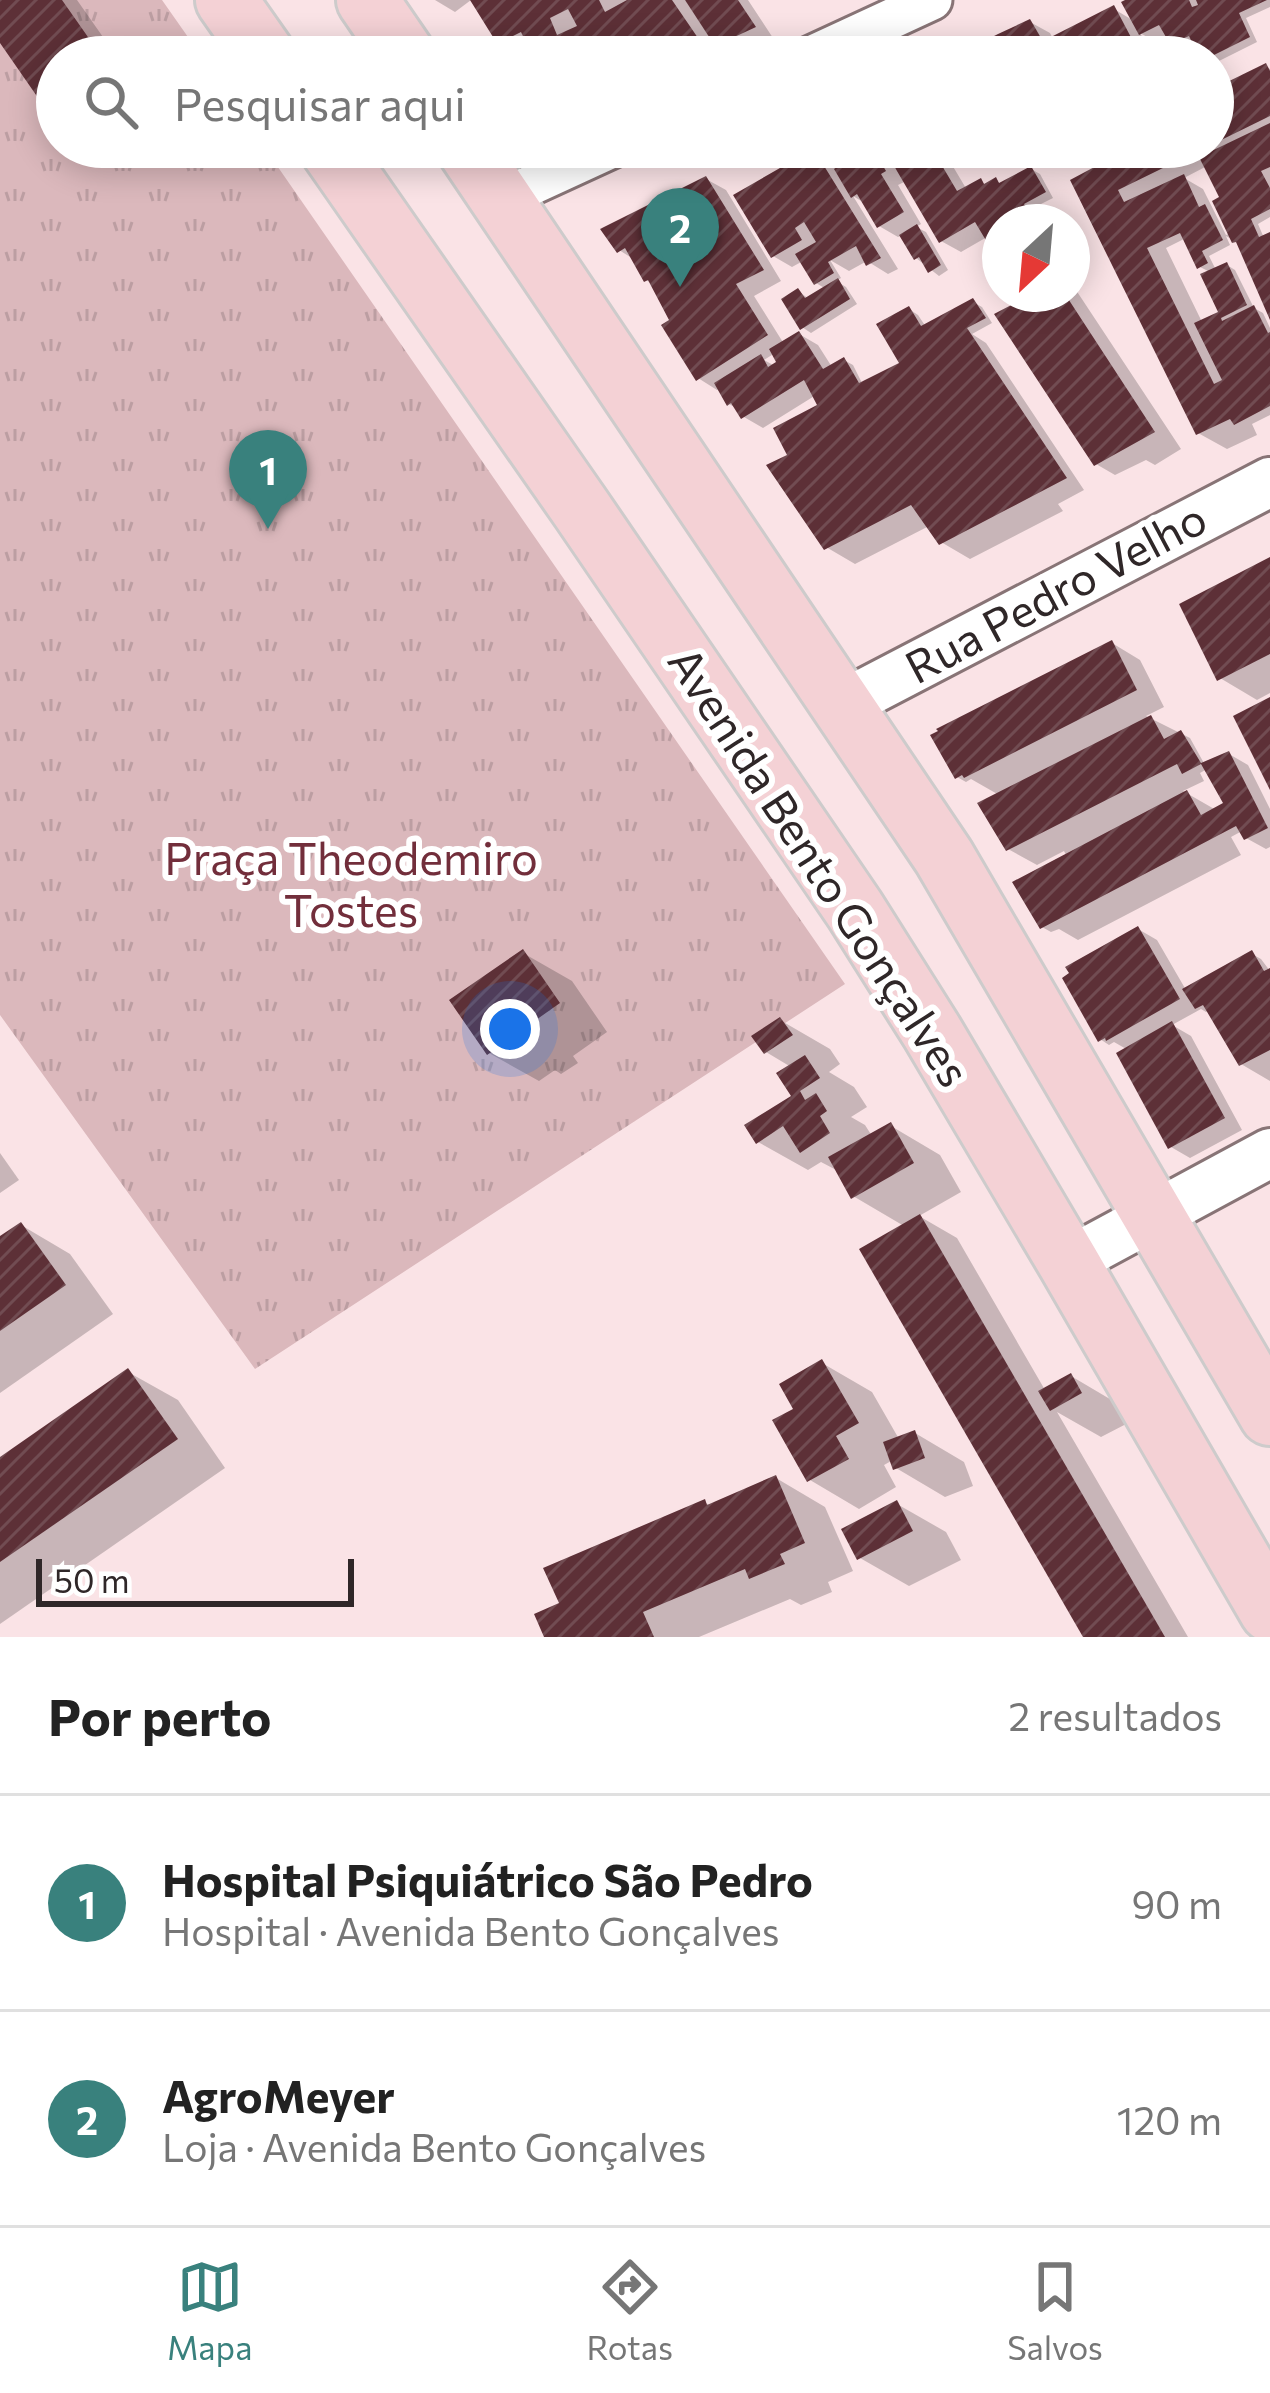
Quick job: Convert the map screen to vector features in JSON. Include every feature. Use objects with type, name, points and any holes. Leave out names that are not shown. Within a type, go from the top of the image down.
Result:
[{"type":"main road","points":[[226,0],[251,36]]},
{"type":"main road","points":[[368,0],[392,36]]},
{"type":"main road","name":"Avenida Bento Gonçalves","points":[[344,168],[855,910],[932,1032],[1270,1611]]},
{"type":"main road","points":[[480,168],[944,857],[1270,1415]]},
{"type":"street","points":[[840,36],[878,11],[932,0]]},
{"type":"street","points":[[501,199],[568,168]]},
{"type":"street","name":"Rua Pedro Velho","points":[[842,705],[1270,482]]},
{"type":"street","points":[[1068,1262],[1270,1153]]},
{"type":"green space","name":"Praça Theodemiro Tostes","points":[[0,0],[162,0],[187,36],[36,36],[36,168],[279,168],[845,984],[255,1369],[0,1015]]},
{"type":"building","points":[[0,0],[62,0],[87,36],[36,36],[36,95],[0,43]]},
{"type":"building","points":[[470,0],[599,0],[605,12],[627,0],[672,0],[697,36],[523,36],[521,32],[492,36]],"holes":[[[568,9],[577,26],[557,35],[550,18]]]},
{"type":"building","points":[[685,0],[738,0],[756,27],[737,36],[708,36]]},
{"type":"building","points":[[1189,0],[1192,7],[1198,5],[1196,0],[1267,0],[1239,13],[1250,37],[1234,45],[1234,36],[1165,36],[1159,25],[1139,35],[1121,2]]},
{"type":"building","points":[[1114,5],[1130,36],[1053,36]]},
{"type":"building","points":[[1030,19],[1040,36],[994,36]]},
{"type":"building","points":[[1266,63],[1270,71],[1270,116],[1234,134],[1234,79]]},
{"type":"building","points":[[1270,123],[1270,167],[1261,171],[1270,188],[1270,209],[1251,219],[1259,237],[1270,232],[1270,320],[1236,242],[1232,243],[1212,201],[1219,197],[1204,168],[1234,168],[1234,140]]},
{"type":"building","points":[[780,168],[825,168],[881,258],[866,266],[856,246],[828,262],[834,273],[814,285],[795,254],[816,242],[804,222],[795,228],[802,240],[771,258],[733,195]]},
{"type":"building","points":[[884,168],[881,174],[904,212],[877,228],[857,194],[851,198],[834,169]]},
{"type":"building","points":[[895,168],[943,168],[957,191],[981,178],[984,184],[996,177],[999,183],[1032,168],[1046,192],[1024,204],[982,204],[982,234],[975,222],[939,243]]},
{"type":"building","points":[[1092,168],[1163,168],[1118,190],[1124,202],[1184,174],[1199,207],[1205,204],[1223,240],[1202,251],[1208,263],[1197,269],[1180,233],[1147,248],[1214,384],[1222,380],[1194,323],[1218,312],[1200,274],[1227,262],[1247,305],[1221,318],[1254,305],[1270,332],[1270,406],[1234,425],[1230,419],[1196,435],[1090,220],[1090,204],[1082,204],[1070,180]]},
{"type":"building","points":[[706,176],[764,270],[736,284],[768,335],[696,381],[661,325],[669,320],[648,280],[644,282],[625,248],[617,253],[600,229]]},
{"type":"building","points":[[917,224],[941,265],[928,273],[899,235]]},
{"type":"building","points":[[838,278],[850,299],[800,330],[781,299],[798,288],[805,298]]},
{"type":"building","points":[[973,298],[986,318],[967,328],[1067,478],[939,545],[911,505],[824,550],[766,465],[787,455],[773,428],[817,405],[804,380],[741,419],[714,383],[761,354],[768,367],[776,362],[769,349],[799,331],[823,369],[844,357],[859,383],[899,363],[876,324],[909,306],[921,326]]},
{"type":"building","points":[[1077,312],[1155,432],[1094,466],[994,314]]},
{"type":"building","points":[[1270,557],[1270,654],[1217,681],[1179,604]]},
{"type":"building","points":[[1112,640],[1137,690],[955,779],[930,735],[936,729]]},
{"type":"building","points":[[1270,697],[1270,790],[1233,716]]},
{"type":"building","points":[[1151,715],[1164,739],[1181,730],[1201,763],[1229,751],[1268,828],[1244,840],[1236,826],[1040,929],[1012,882],[1187,790],[1201,815],[1223,803],[1201,764],[1182,774],[1177,764],[1006,851],[977,803]]},
{"type":"building","points":[[1138,926],[1180,999],[1098,1042],[1062,978],[1069,973],[1065,967]]},
{"type":"building","points":[[523,949],[560,1003],[526,1027],[530,1034],[510,1048],[506,1042],[487,1055],[449,1000]]},
{"type":"building","points":[[1252,950],[1264,971],[1270,968],[1270,1050],[1239,1066],[1203,1005],[1195,1009],[1182,989]]},
{"type":"building","points":[[780,1017],[793,1035],[764,1054],[751,1036]]},
{"type":"building","points":[[1172,1021],[1225,1118],[1168,1149],[1116,1053]]},
{"type":"building","points":[[805,1055],[820,1078],[800,1091],[805,1100],[816,1093],[827,1111],[820,1116],[830,1133],[800,1153],[783,1126],[756,1144],[744,1125],[791,1096],[776,1073]]},
{"type":"building","points":[[891,1122],[914,1163],[851,1199],[828,1157]]},
{"type":"building","points":[[920,1214],[1165,1637],[1083,1637],[859,1249]]},
{"type":"building","points":[[21,1222],[66,1285],[0,1331],[0,1236]]},
{"type":"building","points":[[822,1359],[859,1423],[836,1436],[849,1459],[807,1482],[772,1420],[793,1409],[779,1384]]},
{"type":"building","points":[[128,1368],[178,1439],[0,1562],[0,1457]]},
{"type":"building","points":[[1071,1373],[1082,1393],[1050,1411],[1038,1391]]},
{"type":"building","points":[[915,1430],[925,1458],[893,1470],[883,1442]]},
{"type":"building","points":[[776,1475],[805,1543],[780,1554],[785,1564],[749,1579],[745,1569],[643,1612],[654,1637],[544,1637],[534,1614],[559,1603],[543,1568],[705,1499],[707,1505]]},
{"type":"building","points":[[897,1500],[913,1531],[857,1560],[841,1529]]},
{"type":"place","name":"AgroMeyer","points":[[680,287]]},
{"type":"place","name":"Hospital Psiquiátrico São Pedro","points":[[268,529]]}]
